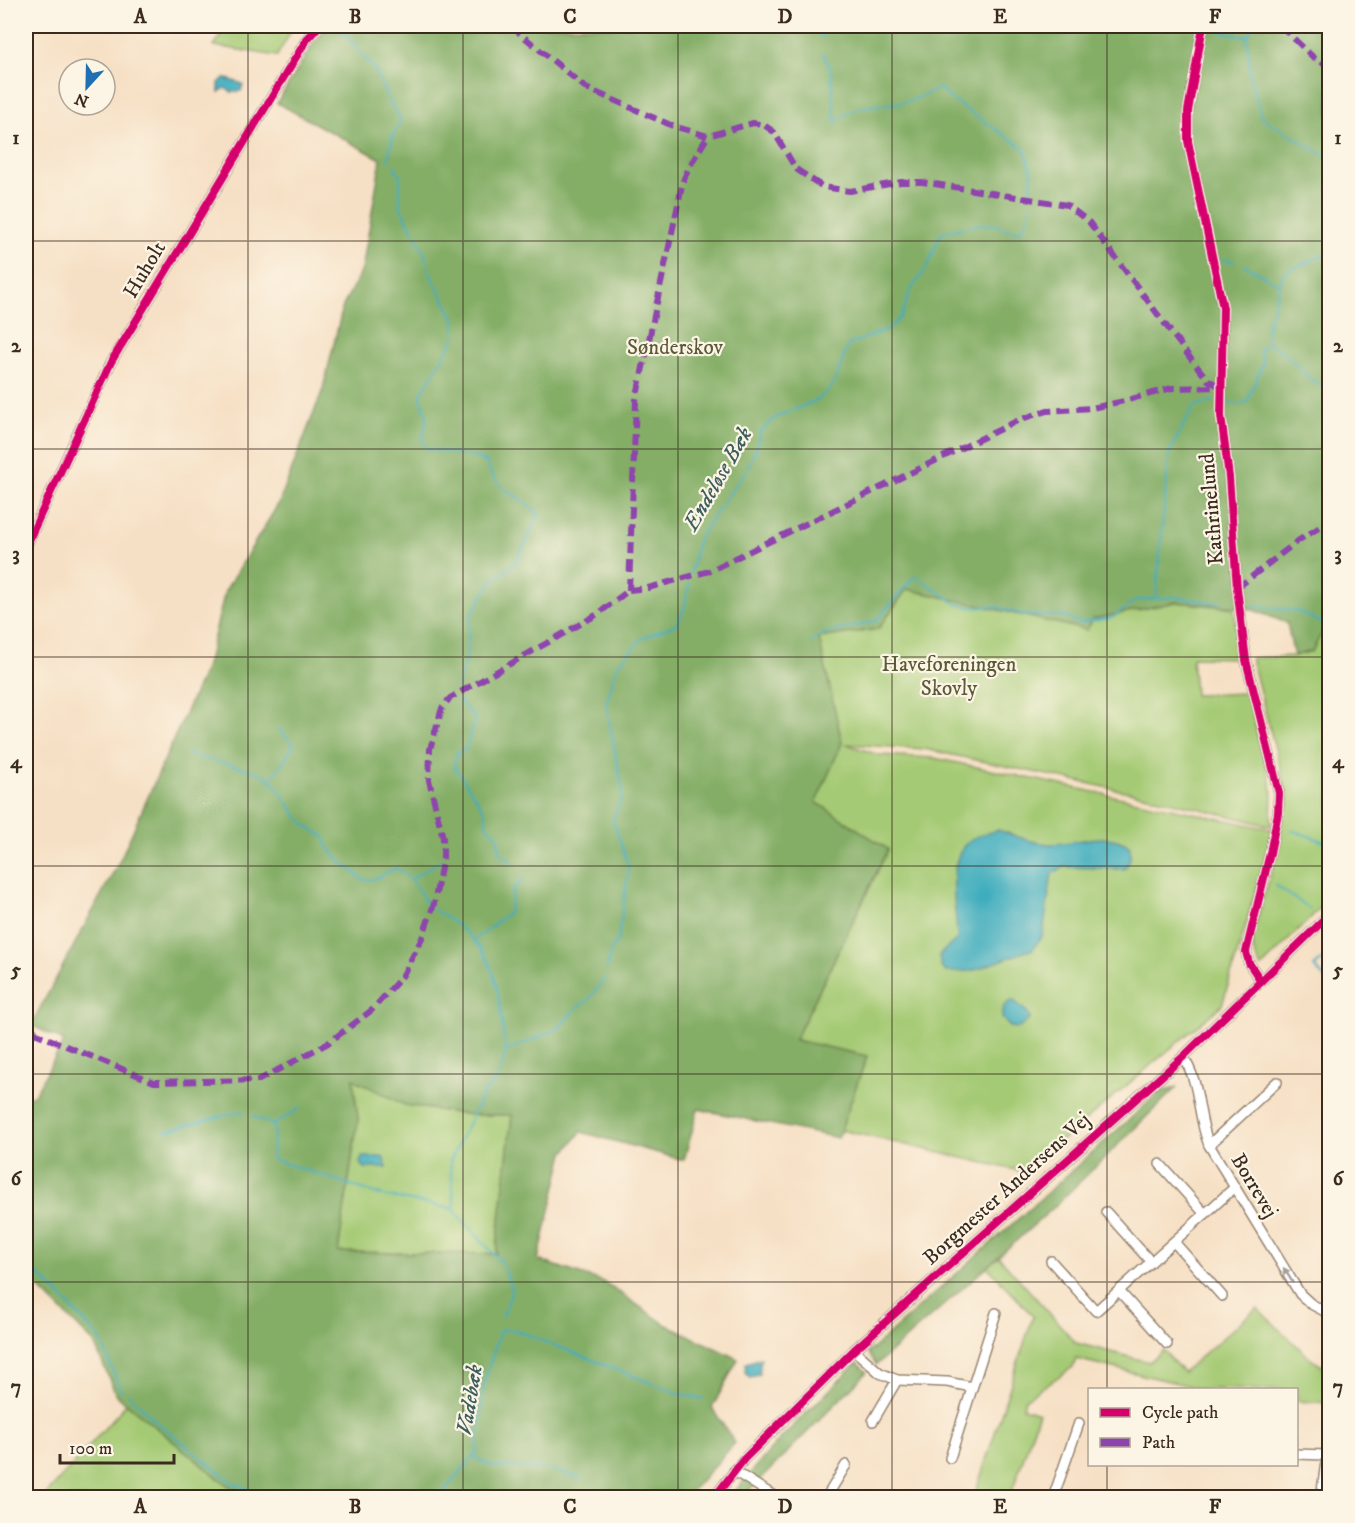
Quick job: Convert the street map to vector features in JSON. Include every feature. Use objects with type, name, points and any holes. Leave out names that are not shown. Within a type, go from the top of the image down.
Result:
[{"type":"street","name":"Huholt","points":[[26,546],[111,362],[307,39],[319,26]]},
{"type":"street","name":"Kathrinelund","points":[[1203,26],[1188,111],[1188,141],[1223,308],[1221,416],[1246,660],[1279,793],[1278,813],[1270,853],[1246,946],[1249,963],[1262,981]]},
{"type":"street","name":"Borgmester Andersens Vej","points":[[714,1497],[734,1472],[854,1350],[1183,1057],[1329,914]]},
{"type":"street","name":"Borrevej","points":[[1183,1057],[1192,1070],[1201,1125],[1209,1145],[1300,1294],[1311,1304],[1329,1314]]},
{"type":"street","points":[[1209,1145],[1277,1082]]},
{"type":"street","points":[[1160,1164],[1205,1214]]},
{"type":"street","points":[[1051,1261],[1096,1311],[1234,1188]]},
{"type":"street","points":[[1106,1212],[1151,1262]]},
{"type":"street","points":[[1174,1242],[1222,1296]]},
{"type":"street","points":[[1119,1291],[1167,1344]]},
{"type":"street","points":[[950,1458],[996,1313]]},
{"type":"street","points":[[854,1350],[880,1373],[897,1380],[947,1382],[972,1387]]},
{"type":"street","points":[[873,1421],[897,1380]]},
{"type":"street","points":[[1053,1497],[1081,1424],[1068,1419]]},
{"type":"street","points":[[1321,1497],[1329,1432]]},
{"type":"street","points":[[1298,1454],[1325,1455]]},
{"type":"street","points":[[825,1497],[846,1465]]},
{"type":"street","points":[[734,1472],[777,1497]]},
{"type":"green space","points":[[226,26],[294,26],[277,56],[214,46]]},
{"type":"green space","name":"Sønderskov","points":[[328,26],[1329,26],[1329,632],[1323,631],[1312,651],[1294,656],[1287,623],[1248,608],[1176,602],[1093,619],[1087,630],[907,589],[878,629],[819,638],[842,743],[816,802],[888,849],[795,1040],[867,1056],[838,1138],[698,1109],[684,1160],[581,1132],[564,1153],[538,1260],[604,1282],[665,1324],[738,1359],[712,1408],[735,1443],[686,1497],[255,1498],[227,1485],[116,1395],[94,1343],[26,1275],[26,1098],[34,1095],[64,1041],[31,1025],[120,860],[208,662],[225,591],[279,503],[323,389],[343,306],[362,270],[381,159],[277,103],[314,43]],"holes":[[[353,1079],[405,1105],[471,1115],[512,1115],[496,1254],[338,1252],[358,1119]]]},
{"type":"green space","name":"Haveforeningen Skovly","points":[[907,589],[1086,630],[1093,619],[1176,602],[1234,608],[1238,658],[1192,657],[1195,695],[1247,693],[1272,789],[1271,826],[1148,796],[924,749],[846,744],[879,755],[934,758],[1274,830],[1222,1005],[1024,1172],[840,1130],[867,1056],[795,1040],[888,850],[816,802],[842,743],[818,638],[878,629]]},
{"type":"green space","points":[[1323,630],[1329,632],[1329,899],[1261,968],[1252,947],[1252,935],[1272,871],[1287,793],[1251,658],[1294,656],[1312,651]]},
{"type":"green space","points":[[353,1078],[405,1105],[471,1115],[512,1115],[496,1254],[338,1252],[358,1119]]},
{"type":"green space","points":[[1177,1087],[1052,1209],[876,1365],[868,1353],[1160,1092]]},
{"type":"green space","points":[[999,1257],[1076,1343],[1149,1362],[1163,1350],[1183,1372],[1257,1308],[1312,1360],[1329,1370],[1329,1403],[1298,1401],[1298,1388],[1198,1388],[1076,1359],[1073,1367],[1025,1399],[1023,1408],[1039,1413],[1010,1497],[974,1497],[1033,1316],[987,1266]]},
{"type":"green space","points":[[857,1363],[867,1372],[743,1497],[729,1498],[780,1439]]},
{"type":"green space","points":[[127,1403],[227,1485],[255,1497],[43,1498]]},
{"type":"water","points":[[224,78],[243,84],[241,91],[231,92],[225,88],[219,92],[219,83]]},
{"type":"water","points":[[998,830],[1048,844],[1101,838],[1121,841],[1130,847],[1130,859],[1124,869],[1065,867],[1052,873],[1043,934],[1033,949],[972,971],[946,972],[941,967],[939,955],[957,939],[954,879],[959,856],[964,846],[971,840],[979,835]]},
{"type":"water","points":[[1013,1000],[1027,1012],[1030,1019],[1019,1028],[1010,1027],[1002,1018],[1004,1006]]},
{"type":"water","points":[[362,1157],[383,1157],[387,1168],[365,1168],[360,1163]]},
{"type":"water","points":[[761,1358],[759,1374],[750,1378],[745,1373],[746,1363]]},
{"type":"waterway","points":[[339,26],[375,70],[388,99],[401,119],[392,138],[388,160]]},
{"type":"waterway","name":"Endeløse Bæk","points":[[820,26],[822,38]]},
{"type":"waterway","points":[[1254,26],[1247,37],[1251,80],[1261,117],[1330,159]]},
{"type":"waterway","points":[[1211,29],[1229,33]]},
{"type":"waterway","points":[[1232,34],[1247,37]]},
{"type":"waterway","name":"Endeløse Bæk","points":[[823,53],[831,70],[835,122],[862,107],[909,101],[940,88],[949,98],[1024,148],[1032,171],[1030,193]]},
{"type":"waterway","points":[[394,165],[400,176],[400,206],[424,252],[431,276],[455,320],[454,339],[422,392],[421,398],[427,418],[422,441],[427,449],[475,457],[487,463],[496,481],[539,515],[516,562],[491,582],[470,617],[467,655],[457,688]]},
{"type":"waterway","name":"Endeløse Bæk","points":[[690,574],[698,539],[746,470],[756,450],[760,432],[775,418],[819,399],[834,384],[848,345],[888,329],[901,317],[910,291],[927,267],[941,233],[983,224],[1021,230],[1028,218],[1031,204]]},
{"type":"waterway","points":[[1330,252],[1284,272],[1267,326],[1267,343],[1284,353],[1310,379],[1330,389]]},
{"type":"waterway","points":[[1222,259],[1234,262]]},
{"type":"waterway","points":[[1245,265],[1279,284]]},
{"type":"waterway","points":[[1228,402],[1237,405],[1247,402],[1263,363],[1260,350],[1265,347]]},
{"type":"waterway","points":[[1156,598],[1169,453],[1194,406],[1213,401]]},
{"type":"waterway","points":[[811,642],[823,634],[876,621],[913,578],[918,577],[956,604],[974,608],[994,606],[1025,615],[1064,616],[1078,623],[1112,618],[1136,600],[1175,597],[1220,603]]},
{"type":"waterway","name":"Endeløse Bæk","points":[[607,969],[611,950],[618,939],[629,868],[613,820],[622,797],[622,788],[606,704],[617,666],[642,638],[677,624],[684,609],[689,584]]},
{"type":"waterway","points":[[1253,606],[1297,611],[1330,627]]},
{"type":"waterway","points":[[459,700],[475,719],[466,749],[457,753],[454,766],[485,811],[487,827],[497,834],[500,852],[512,862]]},
{"type":"waterway","points":[[271,780],[294,745],[278,728]]},
{"type":"waterway","points":[[187,754],[267,777],[281,792],[296,816],[312,830],[324,836],[334,855],[345,866],[364,880],[375,879],[396,868],[411,879],[430,908]]},
{"type":"waterway","points":[[1292,830],[1330,844]]},
{"type":"waterway","points":[[411,879],[442,860]]},
{"type":"waterway","points":[[474,941],[509,912],[514,888],[523,879]]},
{"type":"waterway","points":[[1275,885],[1310,909]]},
{"type":"waterway","name":"Vadebæk","points":[[434,910],[456,924],[484,954],[496,986],[506,1051]]},
{"type":"waterway","points":[[1330,954],[1314,967],[1330,983]]},
{"type":"waterway","name":"Endeløse Bæk","points":[[503,1316],[512,1290],[503,1264],[455,1212],[450,1161],[484,1092],[499,1076],[506,1051],[558,1029],[572,1012],[590,998],[605,978]]},
{"type":"waterway","points":[[275,1124],[300,1108]]},
{"type":"waterway","points":[[165,1131],[237,1112],[245,1113]]},
{"type":"waterway","points":[[253,1116],[274,1125],[272,1159],[384,1196],[454,1209]]},
{"type":"waterway","points":[[28,1265],[58,1293],[100,1339],[121,1391]]},
{"type":"waterway","points":[[438,1498],[477,1452],[484,1384],[500,1330],[515,1330],[680,1394],[703,1399]]},
{"type":"waterway","points":[[128,1394],[157,1422],[230,1481],[267,1498]]},
{"type":"waterway","points":[[472,1457],[492,1466],[550,1469],[582,1479]]},
{"type":"marked path","points":[[511,26],[586,88],[673,126],[708,136],[753,123],[764,125],[774,132],[796,169],[823,187],[850,191],[901,182],[922,182],[1067,205],[1089,222],[1191,359],[1208,380],[1221,387]]},
{"type":"marked path","points":[[1281,26],[1314,58],[1330,67]]},
{"type":"marked path","points":[[629,590],[636,400],[683,181],[708,136]]},
{"type":"marked path","points":[[629,590],[648,588],[709,571],[1021,419],[1047,411],[1092,408],[1172,388],[1221,387]]},
{"type":"marked path","points":[[1237,588],[1299,540],[1330,521]]},
{"type":"marked path","points":[[32,1032],[154,1082],[259,1080],[328,1043],[372,1010],[403,975],[422,938],[434,904],[443,857],[443,838],[429,780],[430,749],[442,708],[450,698],[598,614],[629,590]]},
{"type":"cycle path","points":[[26,546],[111,362],[307,39],[319,26]]},
{"type":"cycle path","points":[[1203,26],[1188,111],[1188,141],[1223,308],[1221,416],[1246,660],[1279,793],[1278,813],[1270,853],[1246,952],[1249,963],[1261,981]]},
{"type":"cycle path","points":[[714,1498],[744,1459],[854,1350],[1183,1057],[1330,914]]}]
